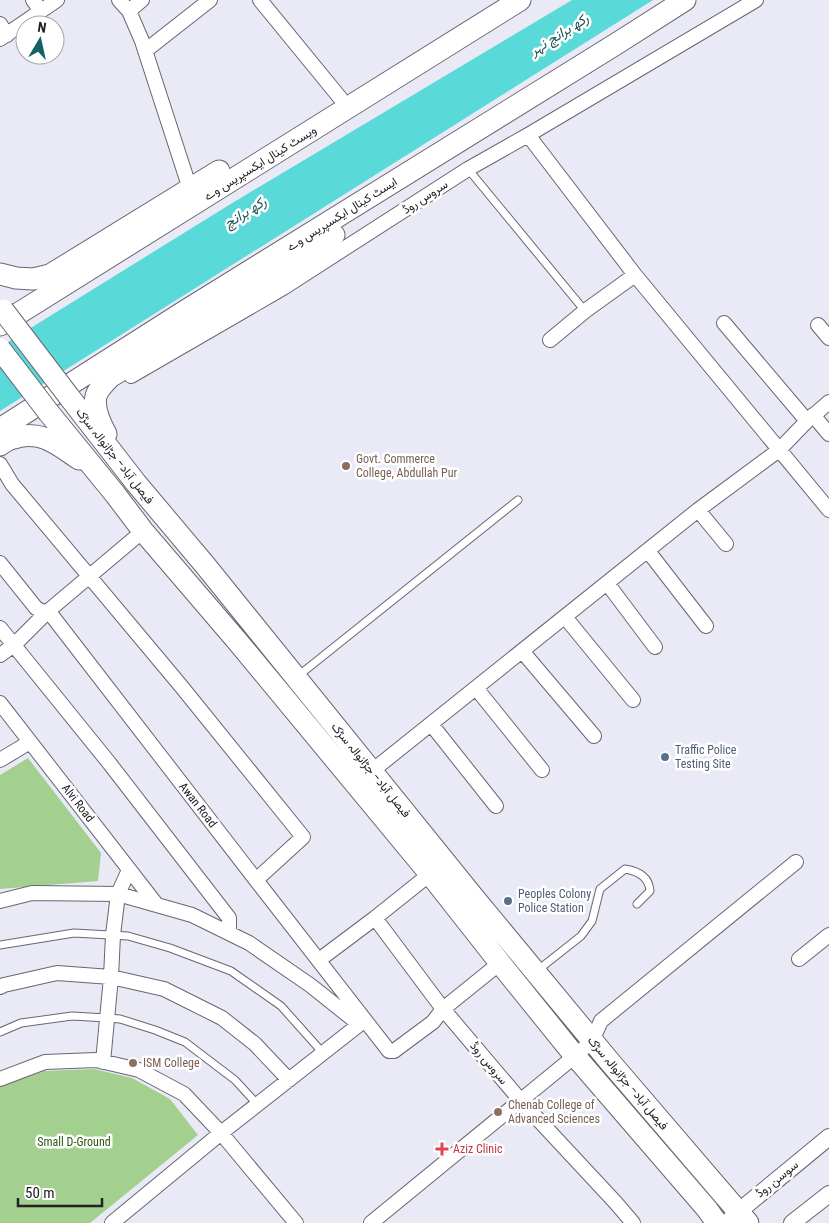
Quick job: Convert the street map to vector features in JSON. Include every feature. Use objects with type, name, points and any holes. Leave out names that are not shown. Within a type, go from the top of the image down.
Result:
[{"type":"main road","name":"ویسٹ کینال ایکسپریس وے","points":[[1,314],[520,0]]},
{"type":"main road","name":"ایسٹ کینال ایکسپریس وے","points":[[0,429],[185,311],[685,0]]},
{"type":"main road","points":[[0,274],[16,278],[33,279],[50,275],[341,99],[459,38]]},
{"type":"main road","points":[[116,458],[96,408],[96,396],[110,377],[241,296],[438,168],[616,44]]},
{"type":"main road","name":"فیصل آباد– جڑانوالہ سڑک","points":[[1,314],[136,483],[738,1219]]},
{"type":"main road","name":"فیصل آباد– جڑانوالہ سڑک","points":[[0,349],[49,413],[116,494],[143,532],[238,642],[430,874],[575,1056],[707,1208],[717,1223]]},
{"type":"main road","points":[[0,445],[14,438],[39,435],[96,470]]},
{"type":"street","points":[[2,33],[37,6],[57,0]]},
{"type":"street","points":[[120,0],[129,11],[145,51],[190,189]]},
{"type":"street","points":[[129,11],[142,0]]},
{"type":"street","points":[[145,51],[210,0]]},
{"type":"street","points":[[260,0],[341,99]]},
{"type":"street","name":"سروس روڈ","points":[[96,396],[284,288],[468,169],[756,0]]},
{"type":"street","points":[[528,135],[635,275],[829,510]]},
{"type":"street","points":[[550,340],[585,311],[635,275]]},
{"type":"street","points":[[724,323],[810,418],[829,434]]},
{"type":"street","points":[[818,325],[829,338]]},
{"type":"street","points":[[372,771],[698,510],[780,450],[810,418],[829,402]]},
{"type":"street","points":[[0,464],[12,484],[182,686],[303,837],[256,880]]},
{"type":"street","points":[[698,510],[726,544]]},
{"type":"street","points":[[0,655],[14,645],[47,612],[143,532]]},
{"type":"street","points":[[648,550],[706,626]]},
{"type":"street","name":"Awan Road","points":[[0,563],[36,608],[47,612],[59,625],[319,960],[362,1022],[389,1051],[391,1052],[433,1022],[443,1009]]},
{"type":"street","points":[[607,583],[655,647]]},
{"type":"street","points":[[565,617],[633,700]]},
{"type":"street","points":[[0,628],[110,764],[229,918],[229,933]]},
{"type":"street","points":[[522,651],[594,736]]},
{"type":"street","points":[[476,688],[542,770]]},
{"type":"street","name":"Alvi Road","points":[[3,711],[30,742],[156,904]]},
{"type":"street","points":[[431,724],[496,806]]},
{"type":"street","points":[[0,760],[30,742]]},
{"type":"street","points":[[371,1223],[575,1056],[592,1041],[601,1021],[796,862]]},
{"type":"street","points":[[104,1062],[113,935],[118,894],[129,870]]},
{"type":"street","points":[[319,960],[430,874]]},
{"type":"street","points":[[0,900],[32,893],[118,894],[192,915],[249,943],[362,1022],[257,1104],[112,1223]]},
{"type":"street","name":"سروس روڈ","points":[[375,918],[443,1009],[521,1101],[633,1223]]},
{"type":"street","points":[[799,959],[829,935]]},
{"type":"street","points":[[443,1009],[500,964]]},
{"type":"street","points":[[0,987],[57,973],[111,977],[164,989],[222,1018],[255,1044],[289,1080]]},
{"type":"street","points":[[0,1079],[45,1062],[96,1060],[139,1070],[184,1094],[221,1133],[296,1223]]},
{"type":"street","name":"سوسن روڈ","points":[[738,1219],[829,1137]]},
{"type":"street","points":[[792,1223],[829,1194]]},
{"type":"lane","points":[[468,169],[585,311]]},
{"type":"lane","points":[[296,678],[518,500]]},
{"type":"lane","points":[[536,972],[581,936],[592,921],[600,889],[625,869],[637,871],[650,884],[650,891],[637,904]]},
{"type":"lane","points":[[0,945],[74,933],[128,936],[170,948],[232,971],[281,1006],[323,1053]]},
{"type":"lane","points":[[0,1032],[21,1023],[72,1016],[120,1019],[185,1042],[234,1080],[257,1104]]},
{"type":"green space","points":[[28,758],[101,853],[98,881],[0,889],[0,775]]},
{"type":"green space","name":"Small D-Ground","points":[[94,1069],[132,1078],[170,1099],[198,1135],[90,1223],[0,1223],[0,1086],[44,1071]]},
{"type":"water","points":[[572,0],[653,0],[0,411],[0,347],[229,205]]},
{"type":"place","name":"Govt. Commerce College, Abdullah Pur","points":[[346,466]]},
{"type":"place","name":"Traffic Police Testing Site","points":[[665,757]]},
{"type":"place","name":"Peoples Colony Police Station","points":[[508,901]]},
{"type":"place","name":"ISM College","points":[[133,1063]]},
{"type":"place","name":"Chenab College of Advanced Sciences","points":[[498,1112]]},
{"type":"place","name":"Aziz Clinic","points":[[442,1149]]},
{"type":"water label","name":"رکھ برانچ نہر","points":[[559,34]]},
{"type":"water label","name":"رکھ برانچ","points":[[245,212]]}]
